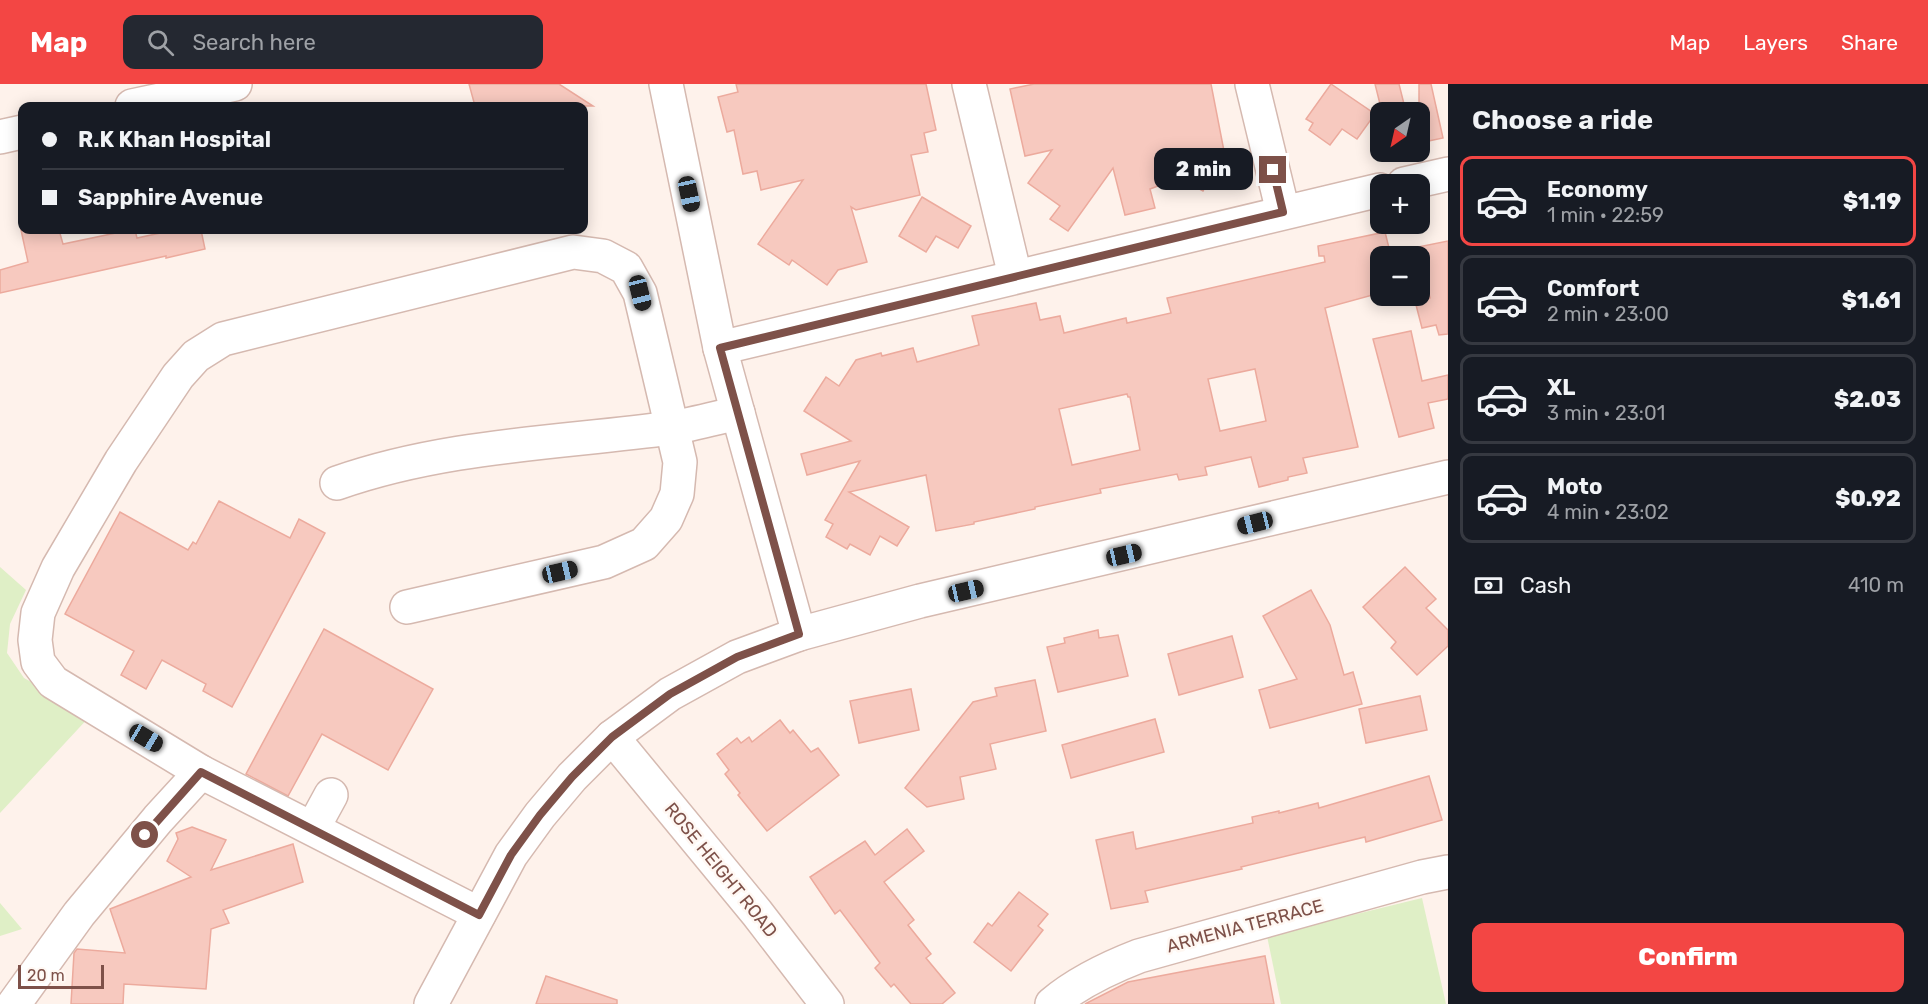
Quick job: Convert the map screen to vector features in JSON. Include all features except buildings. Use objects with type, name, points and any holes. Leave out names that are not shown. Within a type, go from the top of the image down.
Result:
[{"type":"street","points":[[120,84],[124,102]]},
{"type":"street","points":[[151,102],[235,84]]},
{"type":"street","points":[[666,84],[720,348],[799,634]]},
{"type":"street","points":[[969,84],[1015,276]]},
{"type":"street","points":[[1252,84],[1283,212]]},
{"type":"street","points":[[0,137],[18,133]]},
{"type":"street","points":[[1430,178],[1448,174]]},
{"type":"street","points":[[720,348],[1370,192]]},
{"type":"street","points":[[407,607],[604,562],[644,544],[666,519],[677,494],[680,462],[640,293],[626,268],[603,256],[573,252],[223,339],[196,356],[178,376],[121,461],[58,568],[38,613],[35,640],[38,662],[53,682],[201,772],[479,915]]},
{"type":"street","points":[[337,483],[365,473],[477,449],[673,427],[738,413]]},
{"type":"street","points":[[431,1004],[511,855],[572,777],[612,737],[670,694],[737,657],[799,634],[920,601],[1448,477]]},
{"type":"street","name":"ROSE HEIGHT ROAD","points":[[612,737],[758,913],[827,1004]]},
{"type":"street","points":[[20,1001],[79,915],[158,819],[201,772]]},
{"type":"street","points":[[313,828],[331,795]]},
{"type":"street","name":"ARMENIA TERRACE","points":[[1052,1004],[1101,971],[1139,956],[1448,872]]},
{"type":"green space","points":[[0,567],[26,590],[10,624],[7,653],[24,678],[91,715],[0,813]]},
{"type":"green space","points":[[1422,898],[1446,1004],[1281,1004],[1267,936]]},
{"type":"green space","points":[[0,903],[22,929],[0,936]]},
{"type":"route","points":[[145,835],[201,772],[479,915],[511,855],[540,815],[572,777],[612,737],[670,694],[737,657],[799,634],[720,348],[1283,212],[1273,170]]}]
